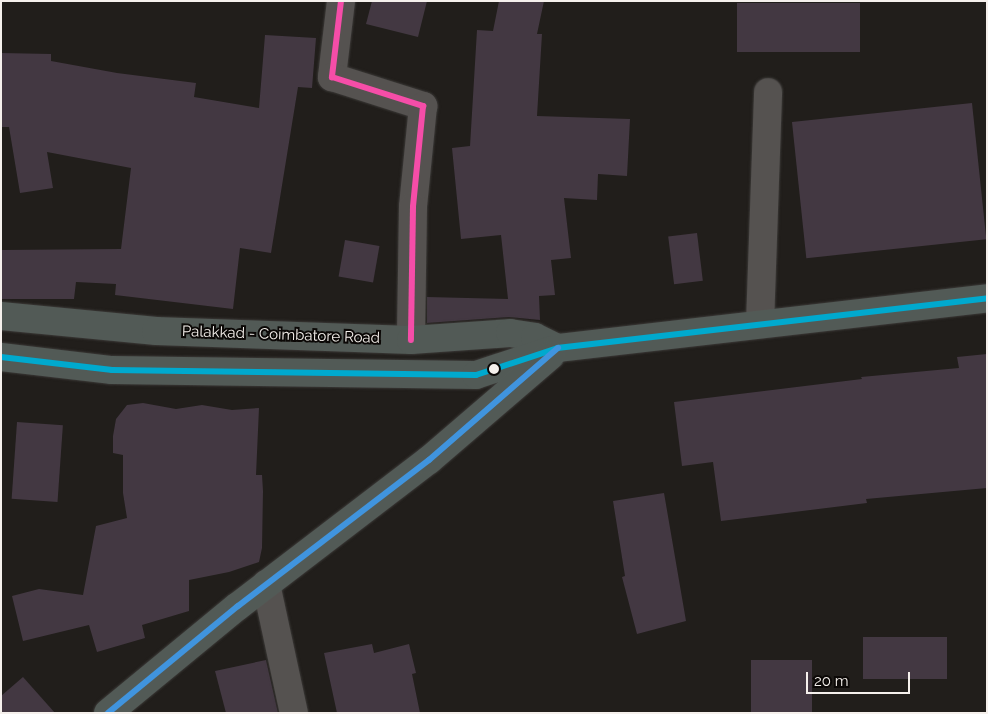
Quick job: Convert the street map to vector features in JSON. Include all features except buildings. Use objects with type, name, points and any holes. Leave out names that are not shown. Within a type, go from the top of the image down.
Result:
[{"type":"main road","points":[[1,357],[112,370],[476,375],[558,348],[987,298]]},
{"type":"main road","name":"Palakkad - Coimbatore Road","points":[[1,316],[156,330],[411,340],[510,333],[535,337],[558,348]]},
{"type":"main road","points":[[108,713],[266,584],[428,460],[558,348]]},
{"type":"street","points":[[341,1],[332,77],[423,106],[412,207],[411,340]]},
{"type":"street","points":[[760,324],[768,92]]},
{"type":"street","points":[[266,584],[294,713]]},
{"type":"transit line","points":[[341,1],[332,77],[423,106],[413,207],[411,340]]},
{"type":"transit line","points":[[1,357],[112,370],[476,375],[558,348],[987,298]]},
{"type":"transit line","points":[[108,713],[238,606],[429,460],[558,348]]}]
